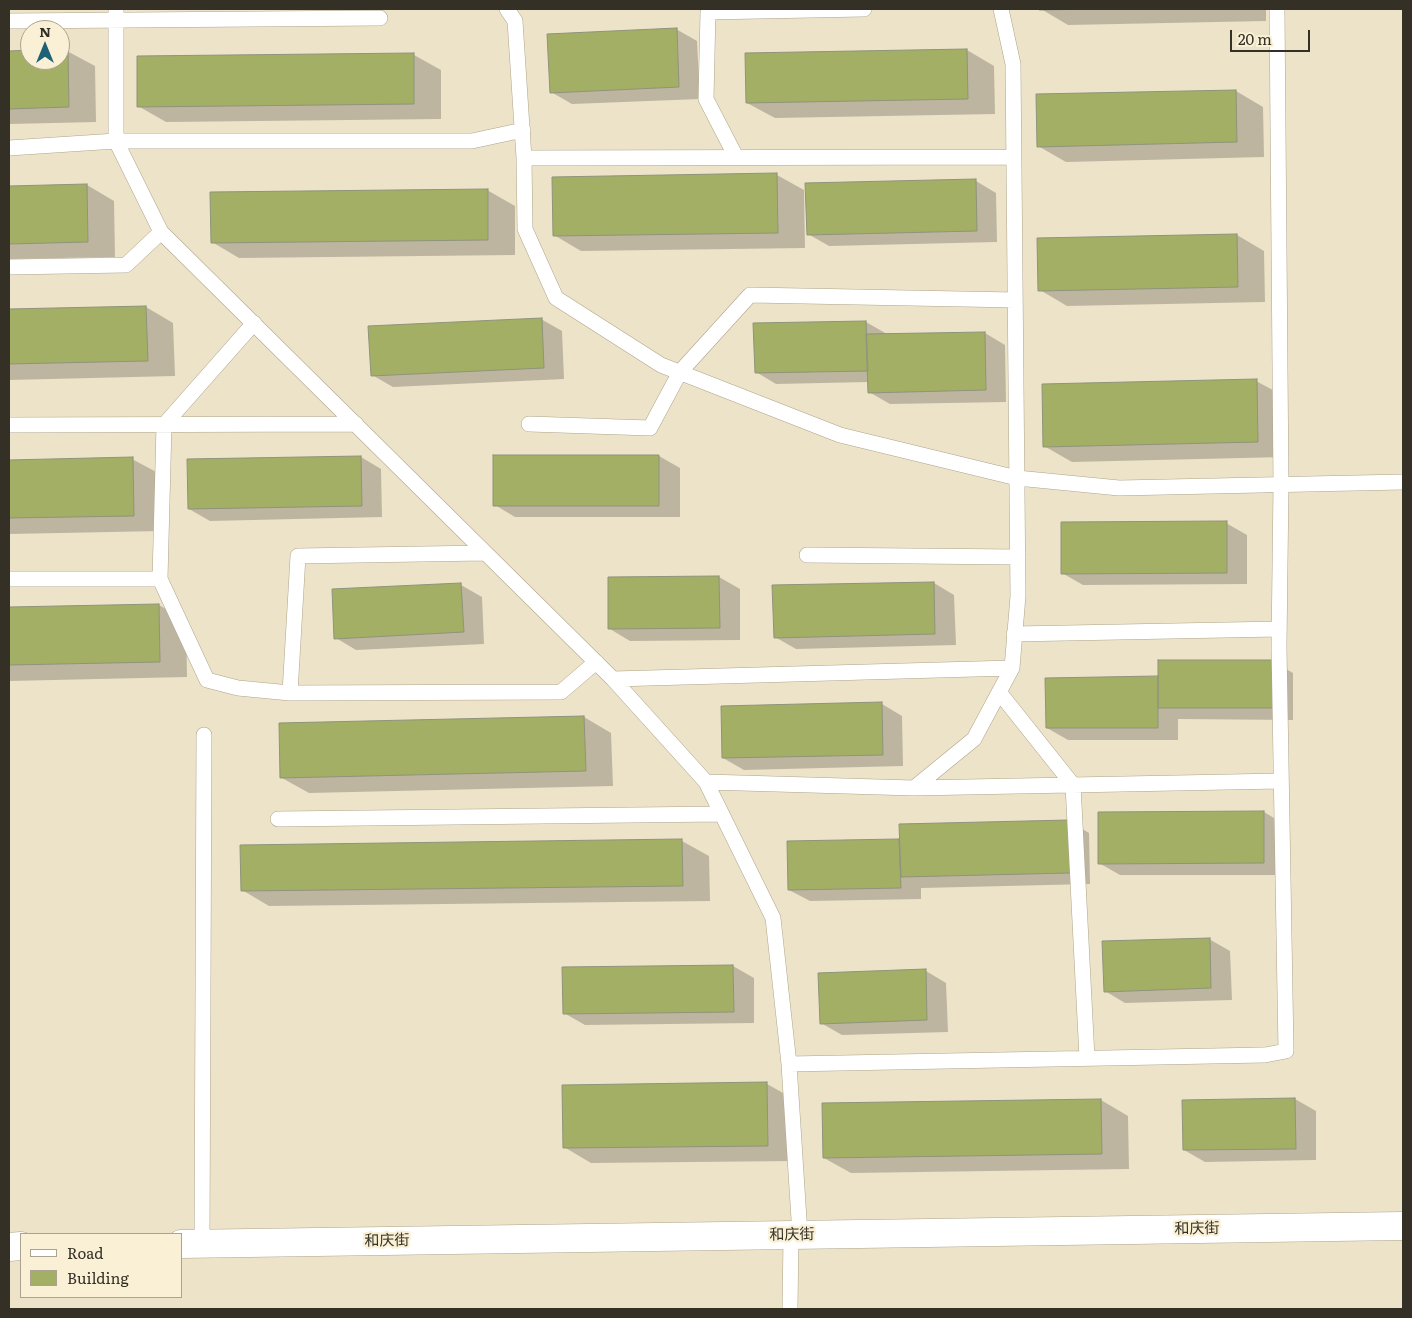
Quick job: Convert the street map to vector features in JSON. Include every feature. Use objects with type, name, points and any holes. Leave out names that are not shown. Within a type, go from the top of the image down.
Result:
[{"type":"street","name":"和庆街","points":[[192,1244],[1403,1226]]},
{"type":"lane","points":[[507,9],[515,21],[523,130],[525,230],[556,298],[661,365],[840,435],[1017,478],[1119,488],[1403,482]]},
{"type":"lane","points":[[736,157],[706,99],[708,12],[864,9]]},
{"type":"lane","points":[[914,788],[974,740],[1012,668],[1018,596],[1013,64],[1001,9]]},
{"type":"lane","points":[[789,1064],[1265,1055],[1286,1051],[1279,629],[1281,485],[1277,9]]},
{"type":"lane","points":[[116,14],[116,142],[161,232],[613,679],[706,782],[773,918],[789,1064],[795,1235],[790,1309]]},
{"type":"lane","points":[[9,21],[116,14],[380,18]]},
{"type":"lane","points":[[9,148],[116,142],[472,140],[523,130]]},
{"type":"lane","points":[[524,158],[1014,157]]},
{"type":"lane","points":[[9,267],[126,265],[161,232]]},
{"type":"lane","points":[[529,424],[650,428],[680,372],[750,295],[1016,300]]},
{"type":"lane","points":[[254,323],[164,424],[160,579],[207,680],[238,688],[290,693],[561,692],[596,662]]},
{"type":"lane","points":[[9,425],[356,424]]},
{"type":"lane","points":[[290,693],[298,556],[485,553]]},
{"type":"lane","points":[[807,555],[1018,557]]},
{"type":"lane","points":[[9,579],[160,579]]},
{"type":"lane","points":[[1014,634],[1279,629]]},
{"type":"lane","points":[[613,679],[1012,668]]},
{"type":"lane","points":[[999,692],[1073,785],[1087,1058]]},
{"type":"lane","points":[[192,1244],[204,735]]},
{"type":"lane","points":[[706,782],[914,788],[1282,781]]},
{"type":"lane","points":[[278,819],[722,814]]},
{"type":"building","points":[[1039,9],[1099,9],[1039,10]]},
{"type":"building","points":[[677,28],[679,87],[550,93],[547,34]]},
{"type":"building","points":[[967,49],[968,99],[746,103],[745,53]]},
{"type":"building","points":[[20,50],[20,70],[68,70],[69,107],[9,109],[9,51]]},
{"type":"building","points":[[414,53],[414,104],[137,107],[137,56]]},
{"type":"building","points":[[1236,90],[1237,142],[1037,147],[1036,94]]},
{"type":"building","points":[[777,173],[778,233],[553,236],[552,177]]},
{"type":"building","points":[[976,179],[977,231],[807,235],[805,183]]},
{"type":"building","points":[[87,184],[88,242],[9,244],[9,186]]},
{"type":"building","points":[[488,189],[488,240],[211,243],[210,192]]},
{"type":"building","points":[[1237,234],[1238,287],[1038,291],[1037,238]]},
{"type":"building","points":[[146,306],[148,361],[9,364],[9,309]]},
{"type":"building","points":[[542,318],[544,368],[371,376],[368,326]]},
{"type":"building","points":[[866,321],[868,371],[755,373],[753,323]]},
{"type":"building","points":[[985,332],[986,390],[868,393],[866,334]]},
{"type":"building","points":[[1257,379],[1258,442],[1043,447],[1042,384]]},
{"type":"building","points":[[493,455],[659,455],[659,506],[493,506]]},
{"type":"building","points":[[361,456],[362,506],[188,509],[187,459]]},
{"type":"building","points":[[133,457],[134,516],[9,518],[9,460]]},
{"type":"building","points":[[1227,521],[1227,573],[1061,574],[1061,522]]},
{"type":"building","points":[[719,576],[720,628],[608,629],[608,577]]},
{"type":"building","points":[[934,582],[935,634],[774,638],[772,585]]},
{"type":"building","points":[[461,583],[464,632],[334,639],[332,589]]},
{"type":"building","points":[[159,604],[160,662],[9,665],[9,607]]},
{"type":"building","points":[[1158,660],[1272,660],[1273,708],[1158,708]]},
{"type":"building","points":[[1158,676],[1158,728],[1046,728],[1045,678]]},
{"type":"building","points":[[882,702],[883,755],[722,758],[721,706]]},
{"type":"building","points":[[584,716],[586,771],[280,778],[279,723]]},
{"type":"building","points":[[1264,811],[1264,863],[1098,864],[1098,812]]},
{"type":"building","points":[[1069,820],[1070,873],[901,877],[899,824]]},
{"type":"building","points":[[682,839],[683,886],[241,891],[240,845]]},
{"type":"building","points":[[899,839],[901,888],[788,890],[787,841]]},
{"type":"building","points":[[1210,938],[1211,988],[1104,992],[1102,941]]},
{"type":"building","points":[[733,965],[734,1012],[563,1014],[562,967]]},
{"type":"building","points":[[926,969],[927,1020],[820,1024],[818,973]]},
{"type":"building","points":[[767,1082],[768,1146],[563,1148],[562,1085]]},
{"type":"building","points":[[1295,1098],[1296,1149],[1183,1150],[1182,1100]]},
{"type":"building","points":[[1101,1099],[1102,1154],[823,1158],[822,1103]]}]
